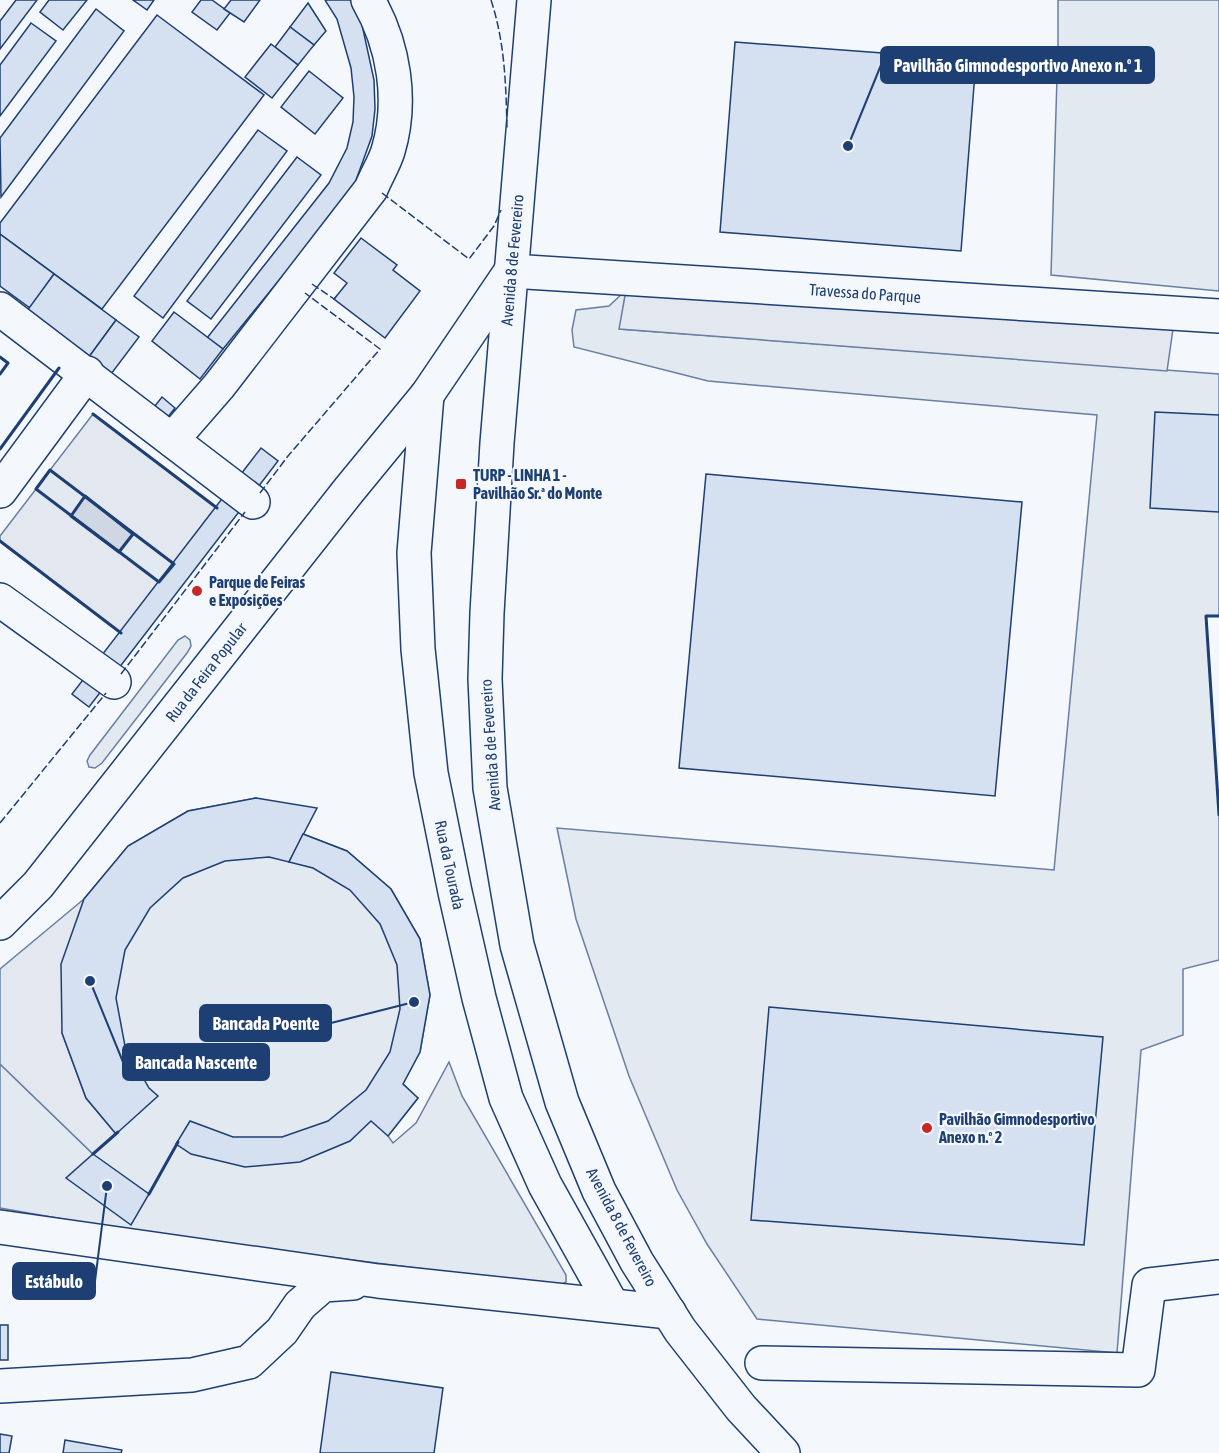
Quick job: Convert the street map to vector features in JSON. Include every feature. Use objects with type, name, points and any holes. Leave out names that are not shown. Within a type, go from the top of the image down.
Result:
[{"type":"street","points":[[172,440],[219,386],[371,189],[387,152],[395,118],[395,81],[388,45],[368,0]]},
{"type":"street","name":"Avenida 8 de Fevereiro","points":[[534,0],[497,443],[487,613],[485,679],[490,788],[517,945],[562,1102],[599,1191],[637,1262],[680,1330],[741,1408],[783,1453]]},
{"type":"street","name":"Travessa do Parque","points":[[511,271],[1219,316]]},
{"type":"street","name":"Rua da Feira Popular","points":[[0,923],[38,885],[349,490],[427,395],[511,271]]},
{"type":"street","points":[[0,309],[253,502]]},
{"type":"street","points":[[0,491],[87,374]]},
{"type":"street","name":"Rua da Tourada","points":[[427,395],[414,554],[418,649],[431,773],[455,892],[479,999],[506,1098],[545,1185],[612,1305]]},
{"type":"street","points":[[0,600],[114,682]]},
{"type":"street","points":[[0,1227],[378,1281],[669,1312]]},
{"type":"street","points":[[762,1363],[1138,1370],[1149,1285],[1219,1277]]},
{"type":"street","points":[[0,1386],[192,1375],[249,1362],[282,1331],[300,1305],[323,1285],[378,1281]]},
{"type":"shaded area","points":[[1058,0],[1219,0],[1219,291],[1051,275]]},
{"type":"shaded area","points":[[626,290],[620,329],[1219,374],[1219,616],[1206,616],[1219,815],[1219,960],[1183,969],[1183,1035],[1141,1050],[1117,1353],[757,1319],[707,1244],[677,1190],[629,1076],[576,919],[557,828],[1054,870],[1097,415],[708,381],[574,347],[572,330],[576,310],[609,306]]},
{"type":"shaded area","points":[[626,290],[1173,329],[1167,371],[619,329]]},
{"type":"shaded area","points":[[93,414],[217,508],[174,564],[50,470]]},
{"type":"shaded area","points":[[50,470],[85,496],[71,516],[36,489]]},
{"type":"shaded area","points":[[36,489],[159,582],[121,633],[0,541],[0,536]]},
{"type":"shaded area","points":[[85,496],[133,534],[119,552],[71,516]]},
{"type":"shaded area","points":[[133,534],[174,564],[159,582],[119,552]]},
{"type":"shaded area","points":[[185,636],[190,640],[191,646],[187,653],[102,763],[95,768],[89,767],[87,761],[90,755],[178,640]]},
{"type":"shaded area","points":[[256,798],[303,834],[347,851],[391,889],[420,939],[430,995],[420,1052],[403,1084],[418,1098],[388,1136],[393,1143],[416,1123],[449,1062],[462,1096],[566,1275],[566,1282],[559,1286],[154,1235],[0,1208],[0,1064],[93,1154],[116,1134],[86,1098],[62,1033],[84,899],[128,846],[188,811]]},
{"type":"shaded area","points":[[84,899],[62,1033],[86,1098],[116,1134],[93,1154],[0,1064],[0,969]]},
{"type":"building","points":[[16,0],[37,0],[0,49],[0,21]]},
{"type":"building","points":[[49,0],[87,0],[63,30],[40,12]]},
{"type":"building","points":[[133,0],[154,0],[147,10]]},
{"type":"building","points":[[201,0],[212,0],[230,13],[217,30],[192,12]]},
{"type":"building","points":[[231,0],[260,0],[244,22],[224,9]]},
{"type":"building","points":[[325,0],[350,0],[361,20],[374,80],[375,109],[372,136],[355,183],[338,208],[223,349],[207,338],[329,183],[347,148],[353,122],[354,97],[351,68],[337,19]]},
{"type":"building","points":[[308,3],[326,31],[314,45],[290,27]]},
{"type":"building","points":[[96,9],[124,31],[1,197],[0,138]]},
{"type":"building","points":[[157,15],[264,95],[102,309],[0,234],[0,223]]},
{"type":"building","points":[[31,23],[56,41],[0,116],[0,65]]},
{"type":"building","points":[[290,27],[314,45],[298,65],[275,47]]},
{"type":"building","points":[[735,42],[976,60],[961,251],[720,232]]},
{"type":"building","points":[[271,44],[298,65],[272,98],[245,77]]},
{"type":"building","points":[[309,71],[343,98],[315,134],[281,107]]},
{"type":"building","points":[[258,130],[287,151],[163,318],[134,296]]},
{"type":"building","points":[[297,157],[321,175],[211,319],[187,301]]},
{"type":"building","points":[[0,234],[54,274],[30,308],[0,286]]},
{"type":"building","points":[[361,238],[397,265],[393,270],[420,291],[385,338],[334,299],[347,283],[334,273]]},
{"type":"building","points":[[54,274],[116,320],[83,365],[21,319]]},
{"type":"building","points":[[174,312],[223,349],[200,379],[152,341]]},
{"type":"building","points":[[116,320],[139,337],[105,382],[83,365]]},
{"type":"building","points":[[162,397],[175,408],[160,427],[147,416]]},
{"type":"building","points":[[1155,412],[1219,415],[1219,512],[1150,508]]},
{"type":"building","points":[[261,448],[278,461],[89,707],[72,694]]},
{"type":"building","points":[[706,474],[1022,502],[995,796],[679,768]]},
{"type":"building","points":[[256,798],[317,808],[289,862],[269,857],[225,861],[183,878],[150,908],[125,950],[116,998],[125,1046],[149,1088],[158,1096],[116,1134],[86,1098],[62,1033],[61,964],[84,899],[128,846],[188,811]]},
{"type":"building","points":[[303,834],[347,851],[391,889],[420,939],[430,995],[420,1052],[403,1084],[418,1098],[388,1136],[371,1121],[350,1141],[300,1162],[245,1167],[191,1154],[176,1144],[190,1121],[233,1137],[282,1137],[328,1121],[366,1090],[390,1052],[400,1009],[397,965],[380,924],[350,890],[313,868],[289,862]]},
{"type":"building","name":"Pavilhão Gimnodesportivo Anexo n.º 2","points":[[769,1007],[1103,1037],[1084,1245],[751,1220]]},
{"type":"building","points":[[93,1154],[149,1194],[131,1225],[66,1178]]},
{"type":"building","points":[[0,1325],[8,1325],[8,1360],[0,1360]]},
{"type":"building","points":[[331,1372],[443,1388],[434,1453],[320,1453]]},
{"type":"building","points":[[0,1434],[12,1436],[9,1453],[0,1453]]},
{"type":"building","points":[[65,1440],[122,1450],[121,1453],[63,1453]]},
{"type":"fence","points":[[491,0],[502,48],[507,130]]},
{"type":"fence","points":[[382,193],[469,259],[494,226],[501,210]]},
{"type":"fence","points":[[312,284],[334,299],[336,297]]},
{"type":"fence","points":[[260,493],[288,456],[380,349],[305,293]]},
{"type":"fence","points":[[121,674],[245,512]]},
{"type":"fence","points":[[0,823],[106,693]]},
{"type":"wall","points":[[0,357],[8,363],[0,374]]},
{"type":"wall","points":[[0,449],[59,368]]},
{"type":"wall","points":[[93,414],[217,508]]},
{"type":"wall","points":[[50,470],[174,564],[159,582],[36,489],[50,470]]},
{"type":"wall","points":[[85,496],[133,534],[119,552],[71,516],[85,496]]},
{"type":"wall","points":[[0,541],[121,633]]},
{"type":"wall","points":[[1219,616],[1206,616],[1219,815]]},
{"type":"wall","points":[[93,1154],[118,1132]]},
{"type":"wall","points":[[149,1194],[178,1142]]},
{"type":"place","name":"Pavilhão Gimnodesportivo Anexo n.º 1","points":[[848,146]]},
{"type":"place","name":"TURP - LINHA 1 - Pavilhão Sr.ª do Monte","points":[[461,484]]},
{"type":"place","name":"Parque de Feiras e Exposições","points":[[197,591]]},
{"type":"place","name":"Bancada Nascente","points":[[90,981]]},
{"type":"place","name":"Bancada Poente","points":[[414,1002]]},
{"type":"place","name":"Pavilhão Gimnodesportivo Anexo n.º 2","points":[[927,1128]]},
{"type":"place","name":"Estábulo","points":[[107,1186]]}]
